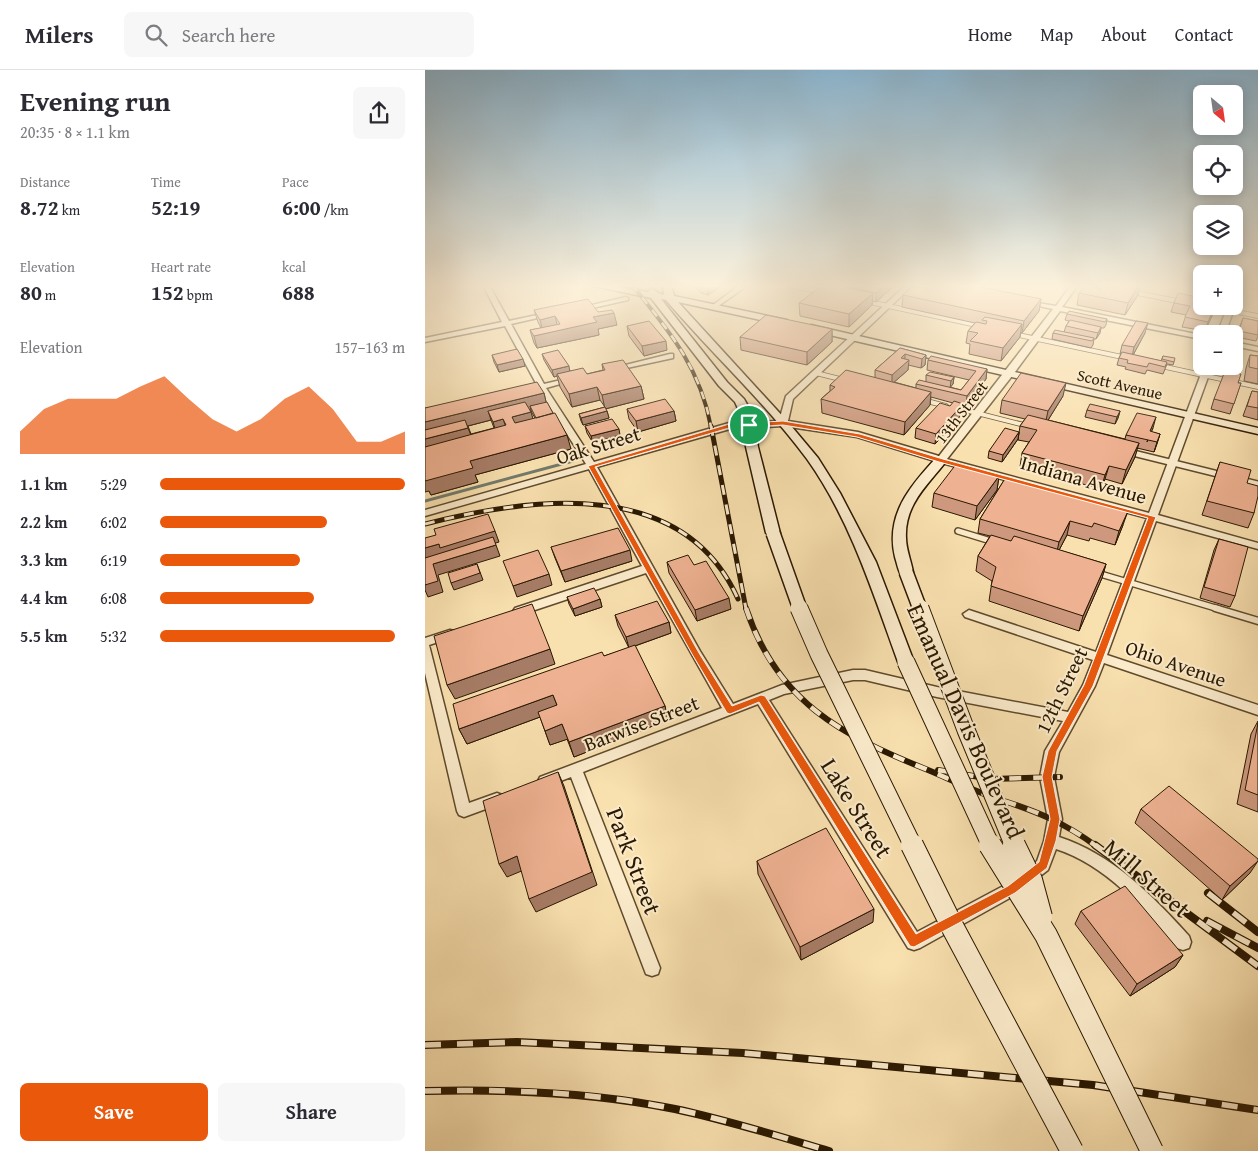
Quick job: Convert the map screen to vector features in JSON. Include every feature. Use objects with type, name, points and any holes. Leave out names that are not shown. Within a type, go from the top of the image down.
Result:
[{"type":"main road","points":[[685,335],[723,384],[740,400],[749,425],[773,532],[795,598],[819,654],[953,928],[1072,1151]]},
{"type":"main road","name":"Emanual Davis Boulevard","points":[[704,335],[812,458],[834,493],[869,562],[906,662],[985,836],[1046,935],[1152,1151]]},
{"type":"main road","name":"Scott Avenue","points":[[843,335],[1258,431]]},
{"type":"main road","points":[[941,460],[915,489],[906,508],[899,534],[906,572],[966,730],[1009,835],[1031,880],[1046,935]]},
{"type":"street","points":[[425,340],[448,335]]},
{"type":"street","points":[[512,335],[536,388],[592,466],[696,654],[730,710]]},
{"type":"street","points":[[783,423],[789,398],[857,335]]},
{"type":"street","name":"13th Street","points":[[941,460],[1037,335]]},
{"type":"street","points":[[1243,346],[1258,349]]},
{"type":"street","points":[[605,371],[670,356]]},
{"type":"street","name":"12th Street","points":[[914,942],[1012,889],[1043,865],[1051,841],[1055,819],[1047,777],[1052,751],[1089,686],[1205,375]]},
{"type":"street","points":[[536,388],[587,376]]},
{"type":"street","name":"Oak Street","points":[[425,513],[720,428],[783,423]]},
{"type":"street","name":"Indiana Avenue","points":[[783,423],[858,435],[941,460],[1258,546]]},
{"type":"street","points":[[509,615],[648,568]]},
{"type":"street","name":"Ohio Avenue","points":[[969,614],[1258,710]]},
{"type":"street","points":[[425,642],[462,630]]},
{"type":"street","points":[[425,648],[464,811],[510,794]]},
{"type":"street","name":"Barwise Street","points":[[529,787],[782,690],[853,675],[865,674],[937,692],[1070,717]]},
{"type":"street","name":"Lake Street","points":[[761,698],[914,942]]},
{"type":"street","name":"Park Street","points":[[575,770],[652,968]]},
{"type":"street","name":"Mill Street","points":[[1051,841],[1080,852],[1118,879],[1160,915],[1183,942]]},
{"type":"lane","points":[[1023,335],[1129,359]]},
{"type":"lane","points":[[1157,365],[1193,369]]},
{"type":"lane","points":[[816,373],[854,383]]},
{"type":"lane","points":[[1220,375],[1258,386]]},
{"type":"lane","points":[[921,399],[1033,428]]},
{"type":"lane","points":[[1127,451],[1230,477]]},
{"type":"lane","points":[[1239,479],[1258,484]]},
{"type":"lane","points":[[958,531],[1005,545]]},
{"type":"lane","points":[[1090,571],[1258,621]]},
{"type":"building","points":[[634,335],[661,335],[666,341],[642,346]]},
{"type":"building","points":[[742,335],[825,335],[807,352],[740,337]]},
{"type":"building","points":[[976,335],[1013,335],[1003,348],[970,341]]},
{"type":"building","points":[[1065,335],[1094,338],[1092,341]]},
{"type":"building","points":[[1128,335],[1141,335],[1134,347],[1122,345]]},
{"type":"building","points":[[900,348],[926,355],[922,359],[905,354],[901,358],[909,360],[892,375],[875,370]]},
{"type":"building","points":[[517,349],[523,359],[497,365],[492,355]]},
{"type":"building","points":[[558,350],[569,366],[552,370],[542,354]]},
{"type":"building","points":[[1122,352],[1167,362],[1165,367],[1149,363],[1147,367],[1127,363],[1128,360],[1119,358]]},
{"type":"building","points":[[1250,355],[1258,356],[1258,369],[1249,367]]},
{"type":"building","points":[[931,356],[987,369],[967,396],[916,384],[919,380],[961,390],[976,371],[928,360]]},
{"type":"building","points":[[1163,356],[1175,358],[1174,362],[1162,359]]},
{"type":"building","points":[[623,360],[641,386],[602,395],[597,387],[569,394],[557,374],[583,368],[587,374],[605,370],[602,364]]},
{"type":"building","points":[[846,370],[931,392],[905,422],[821,399],[835,387],[830,385]]},
{"type":"building","points":[[930,372],[954,377],[951,381],[926,375]]},
{"type":"building","points":[[1021,373],[1066,383],[1048,411],[1002,400]]},
{"type":"building","points":[[1223,375],[1241,375],[1238,383],[1241,383],[1234,404],[1214,399]]},
{"type":"building","points":[[537,382],[544,393],[425,422],[425,408]]},
{"type":"building","points":[[1252,391],[1258,392],[1258,408],[1247,406]]},
{"type":"building","points":[[665,399],[674,411],[636,421],[627,409]]},
{"type":"building","points":[[954,401],[963,404],[936,434],[916,428],[940,403],[950,406]]},
{"type":"building","points":[[525,402],[531,412],[512,417],[515,423],[555,413],[567,435],[470,461],[473,468],[425,481],[425,447],[506,425],[503,419],[493,422],[488,411]]},
{"type":"building","points":[[547,402],[553,413],[536,418],[530,406]]},
{"type":"building","points":[[1090,404],[1120,411],[1117,417],[1087,410]]},
{"type":"building","points":[[605,407],[607,411],[581,418],[579,414]]},
{"type":"building","points":[[1137,413],[1156,417],[1150,431],[1160,434],[1157,442],[1126,435]]},
{"type":"building","points":[[1028,415],[1139,443],[1126,470],[1109,466],[1105,475],[1022,453],[1037,430],[1020,426]]},
{"type":"building","points":[[612,419],[619,429],[591,436],[585,426]]},
{"type":"building","points":[[465,420],[468,428],[425,439],[425,430]]},
{"type":"building","points":[[1005,428],[1019,432],[1003,455],[989,451]]},
{"type":"building","points":[[1220,462],[1251,470],[1247,483],[1258,486],[1254,513],[1207,501]]},
{"type":"building","points":[[957,463],[999,476],[977,506],[934,493]]},
{"type":"building","points":[[1006,477],[1128,511],[1119,531],[1094,523],[1092,527],[1070,521],[1059,542],[980,519]]},
{"type":"building","points":[[488,514],[495,531],[440,548],[439,544],[425,548],[425,538],[436,535],[434,529]]},
{"type":"building","points":[[618,528],[630,550],[561,571],[551,547]]},
{"type":"building","points":[[991,535],[1011,541],[1014,536],[1106,564],[1083,616],[991,586],[996,567],[978,556]]},
{"type":"building","points":[[493,537],[496,545],[433,564],[438,581],[425,585],[425,558]]},
{"type":"building","points":[[1219,539],[1248,547],[1235,596],[1204,587]]},
{"type":"building","points":[[538,550],[549,574],[513,586],[503,561]]},
{"type":"building","points":[[688,555],[694,565],[706,561],[729,598],[695,610],[667,562]]},
{"type":"building","points":[[477,564],[480,573],[451,583],[448,573]]},
{"type":"building","points":[[594,588],[600,599],[573,609],[567,597]]},
{"type":"building","points":[[657,601],[669,622],[626,637],[615,615]]},
{"type":"building","points":[[532,604],[550,649],[447,685],[434,636]]},
{"type":"building","points":[[635,645],[665,706],[569,742],[562,724],[545,731],[538,712],[557,705],[553,695],[459,729],[453,704],[602,652],[604,656]]},
{"type":"building","points":[[1258,723],[1258,795],[1245,790]]},
{"type":"building","points":[[558,772],[592,872],[529,899],[517,856],[499,864],[483,801]]},
{"type":"building","points":[[1169,786],[1258,859],[1230,886],[1141,809]]},
{"type":"building","points":[[826,828],[874,909],[800,947],[757,861]]},
{"type":"building","points":[[1125,886],[1183,955],[1137,984],[1081,911]]},
{"type":"waterway","points":[[425,501],[573,461]]},
{"type":"railway","points":[[671,335],[691,368],[699,386],[711,427]]},
{"type":"railway","points":[[711,426],[746,609]]},
{"type":"railway","points":[[425,524],[467,514],[511,507],[557,503],[601,505],[643,514],[681,532],[713,559],[738,599]]},
{"type":"railway","points":[[746,608],[759,641],[775,668],[794,691],[816,711],[840,728],[896,757],[1051,819],[1096,846]]},
{"type":"railway","points":[[938,770],[991,779],[1060,777]]},
{"type":"railway","points":[[1095,845],[1258,966]]},
{"type":"railway","points":[[1208,893],[1258,932]]},
{"type":"railway","points":[[1207,921],[1258,948]]},
{"type":"railway","points":[[425,1045],[517,1042],[743,1053],[1093,1085],[1258,1110]]},
{"type":"railway","points":[[425,1091],[519,1091],[582,1095],[644,1103],[714,1118],[829,1151]]},
{"type":"route","points":[[783,423],[825,428],[858,435],[941,460],[1152,517],[1089,686],[1052,751],[1047,777],[1055,819],[1051,841],[1043,865],[1012,889],[914,942],[761,698],[730,710],[688,641],[612,506],[592,466],[729,426],[749,425],[783,423]]}]
